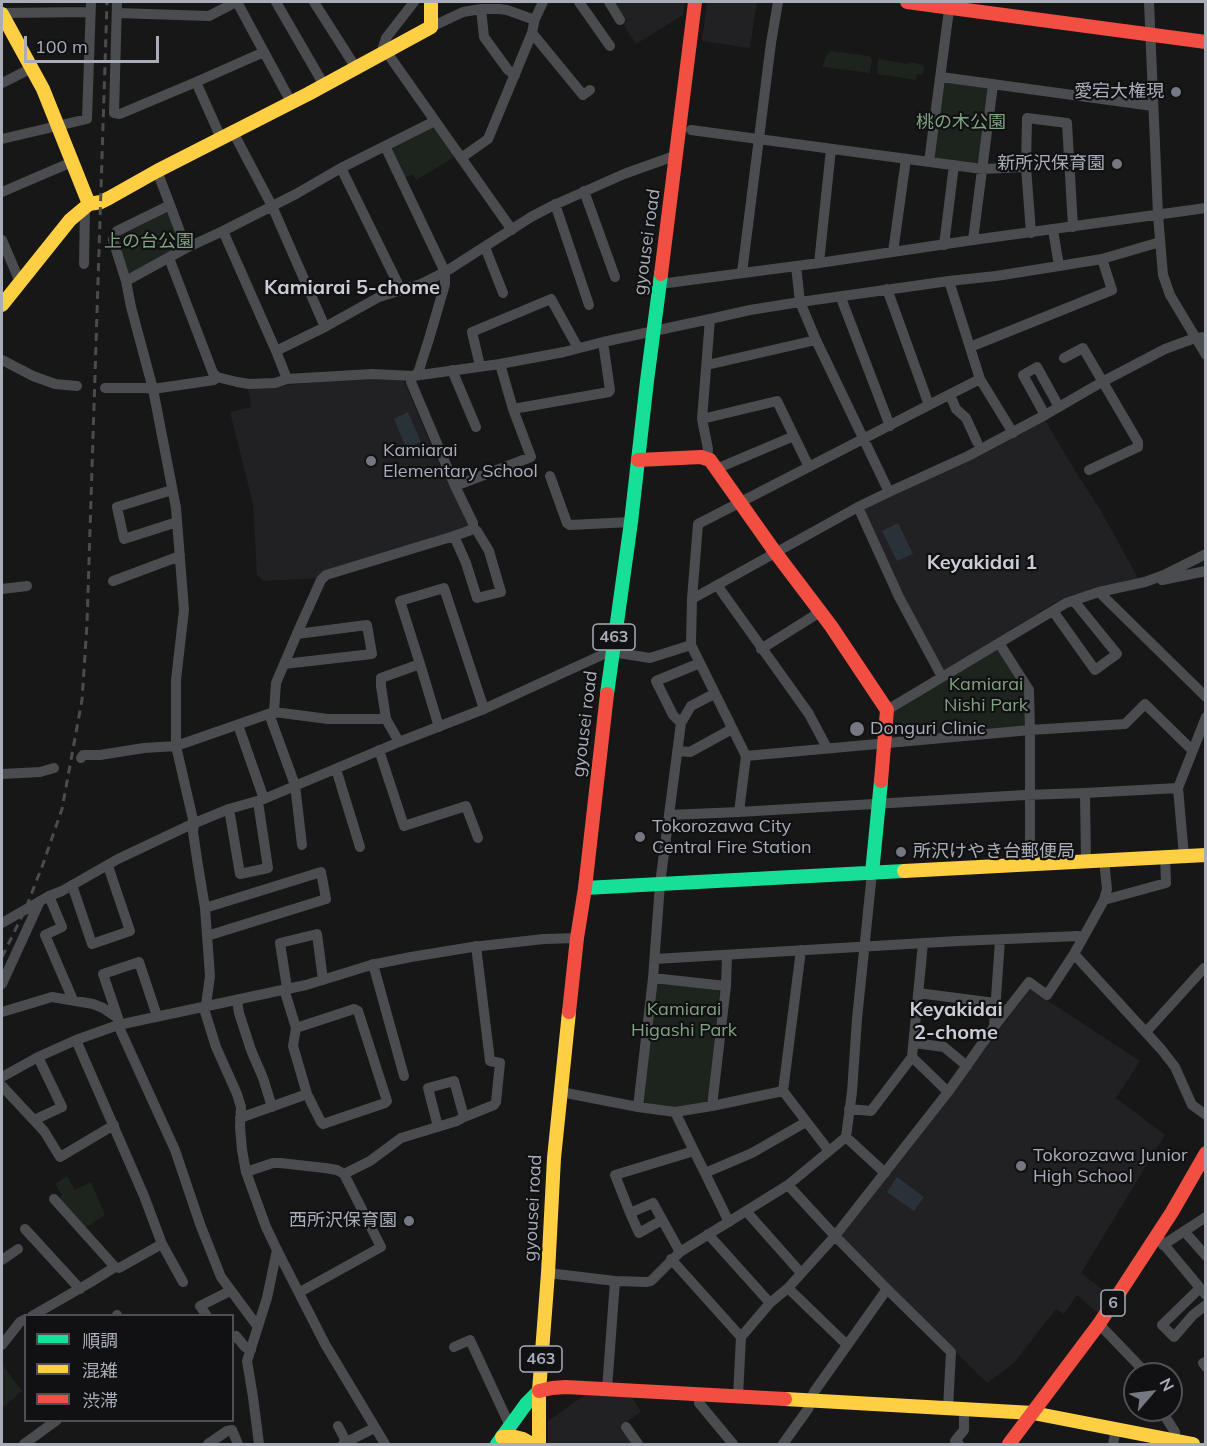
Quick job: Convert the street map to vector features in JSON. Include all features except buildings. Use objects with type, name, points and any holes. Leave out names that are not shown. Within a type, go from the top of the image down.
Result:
[{"type":"main road","points":[[2,305],[70,220],[87,206],[109,198],[324,86],[431,27],[431,2]]},
{"type":"main road","name":"gyousei road","points":[[548,1273],[554,1158],[577,938],[695,2]]},
{"type":"main road","points":[[907,2],[950,4],[1206,42]]},
{"type":"main road","points":[[2,14],[6,30],[32,68],[43,89],[87,206]]},
{"type":"main road","points":[[638,460],[701,457],[712,463],[820,612],[887,710],[872,873]]},
{"type":"main road","points":[[585,888],[1206,855]]},
{"type":"main road","name":"6","points":[[1009,1444],[1160,1240],[1206,1153]]},
{"type":"main road","name":"463","points":[[539,1444],[539,1392],[548,1273]]},
{"type":"main road","points":[[539,1392],[552,1388],[607,1389],[1033,1413],[1192,1444]]},
{"type":"main road","name":"463","points":[[503,1436],[532,1397],[539,1392]]},
{"type":"main road","points":[[503,1436],[523,1438],[532,1444]]},
{"type":"street","points":[[264,52],[120,114],[114,113],[117,7],[209,16],[237,2],[264,52],[291,102]]},
{"type":"street","points":[[276,2],[324,86]]},
{"type":"street","points":[[314,2],[356,68]]},
{"type":"street","points":[[414,2],[386,38],[383,47],[385,52],[512,230]]},
{"type":"street","points":[[461,158],[488,139],[543,2]]},
{"type":"street","points":[[579,2],[610,46]]},
{"type":"street","points":[[609,2],[620,20]]},
{"type":"street","points":[[742,273],[778,2]]},
{"type":"street","points":[[1149,2],[1158,215],[1163,275],[1167,287],[1201,337],[1206,355]]},
{"type":"street","points":[[929,162],[950,4]]},
{"type":"street","points":[[2,14],[91,7],[87,119],[2,139]]},
{"type":"street","points":[[481,9],[484,37],[514,75]]},
{"type":"street","points":[[431,27],[469,10],[499,9],[535,18]]},
{"type":"street","points":[[532,33],[583,95],[590,90]]},
{"type":"street","points":[[2,83],[32,68]]},
{"type":"street","points":[[941,77],[1153,106]]},
{"type":"street","points":[[196,82],[272,206],[325,327]]},
{"type":"street","points":[[973,240],[993,85]]},
{"type":"street","points":[[1031,233],[1026,167],[1027,118],[1067,123],[1073,227]]},
{"type":"street","points":[[126,281],[435,121]]},
{"type":"street","points":[[691,130],[982,169],[1026,167]]},
{"type":"street","points":[[385,146],[445,272],[445,284],[429,339],[418,373],[413,376],[411,382],[473,523],[473,528],[489,551],[501,592],[477,598],[454,536]]},
{"type":"street","points":[[819,263],[831,149]]},
{"type":"street","points":[[276,351],[379,297],[421,284],[445,272],[555,204],[646,165],[677,155]]},
{"type":"street","points":[[893,252],[906,159]]},
{"type":"street","points":[[2,192],[72,162]]},
{"type":"street","points":[[944,245],[954,165]]},
{"type":"street","points":[[342,168],[401,290]]},
{"type":"street","points":[[157,171],[186,248]]},
{"type":"street","points":[[584,191],[615,277]]},
{"type":"street","points":[[555,204],[589,305]]},
{"type":"street","points":[[170,205],[117,231],[113,240],[126,281],[153,389],[176,508],[184,610],[176,680],[176,746],[194,824],[205,908],[210,976],[206,1012],[216,1047],[241,1107],[240,1127],[246,1172],[266,1227],[325,1344],[385,1444]]},
{"type":"street","points":[[84,264],[87,206]]},
{"type":"street","points":[[660,284],[1206,208]]},
{"type":"street","points":[[1053,230],[1059,266]]},
{"type":"street","points":[[223,231],[287,378]]},
{"type":"street","points":[[2,240],[20,282]]},
{"type":"street","points":[[169,258],[213,373],[217,377],[249,384],[275,383],[287,378],[372,374],[413,376],[500,364],[750,310],[1102,259],[1160,242]]},
{"type":"street","points":[[485,247],[502,293]]},
{"type":"street","points":[[970,347],[1112,290],[1102,259]]},
{"type":"street","points":[[796,266],[800,302],[888,492]]},
{"type":"street","points":[[949,281],[980,379],[1012,432]]},
{"type":"street","points":[[887,289],[930,405]]},
{"type":"street","points":[[841,298],[890,426]]},
{"type":"street","points":[[480,366],[472,332],[550,299],[578,348]]},
{"type":"street","points":[[710,319],[702,419],[712,463],[795,436]]},
{"type":"street","points":[[692,599],[858,507],[968,456],[1162,350],[1201,337]]},
{"type":"street","points":[[707,365],[816,340]]},
{"type":"street","points":[[513,409],[609,392],[603,342]]},
{"type":"street","points":[[1064,358],[1083,348],[1138,442],[1138,447],[1089,470]]},
{"type":"street","points":[[2,360],[55,384],[77,386]]},
{"type":"street","points":[[455,486],[531,456],[513,409],[500,364]]},
{"type":"street","points":[[1045,415],[1023,375],[1037,368],[1059,407]]},
{"type":"street","points":[[452,370],[476,427]]},
{"type":"street","points":[[105,388],[153,389],[214,380],[217,377]]},
{"type":"street","points":[[739,812],[746,756],[691,645],[698,524],[980,379]]},
{"type":"street","points":[[950,395],[956,409],[966,418],[977,442]]},
{"type":"street","points":[[702,419],[777,401],[810,467]]},
{"type":"street","points":[[550,476],[567,523],[570,525],[631,522]]},
{"type":"street","points":[[172,490],[117,507],[124,539],[177,522]]},
{"type":"street","points":[[858,507],[899,597],[942,677]]},
{"type":"street","points":[[302,845],[295,785],[271,713],[276,683],[321,580],[326,575],[454,536],[473,528]]},
{"type":"street","points":[[1145,582],[1206,554]]},
{"type":"street","points":[[112,581],[180,556]]},
{"type":"street","points":[[887,710],[1066,603],[1100,592],[1206,571]]},
{"type":"street","points":[[717,585],[809,714],[827,748]]},
{"type":"street","points":[[2,589],[27,586]]},
{"type":"street","points":[[439,727],[400,601],[444,588],[484,709]]},
{"type":"street","points":[[1100,592],[1206,698]]},
{"type":"street","points":[[1053,611],[1095,670],[1117,654],[1074,601]]},
{"type":"street","points":[[761,649],[820,612]]},
{"type":"street","points":[[284,664],[372,654],[367,625],[297,634]]},
{"type":"street","points":[[999,643],[1029,690],[1029,864]]},
{"type":"street","points":[[2,923],[118,859],[194,824],[229,809],[261,800],[484,709],[583,663],[612,652],[650,658],[691,645]]},
{"type":"street","points":[[681,723],[673,715],[656,681],[700,663]]},
{"type":"street","points":[[399,742],[386,719],[381,678],[420,664]]},
{"type":"street","points":[[638,1107],[655,959],[660,884],[681,723],[691,706],[714,694]]},
{"type":"street","points":[[746,756],[1030,730],[1125,724],[1145,704],[1192,750]]},
{"type":"street","points":[[81,758],[83,755],[176,746],[271,713],[328,719],[386,719]]},
{"type":"street","points":[[1185,856],[1178,788],[1206,717]]},
{"type":"street","points":[[229,809],[240,874],[268,868],[261,800],[238,725]]},
{"type":"street","points":[[678,751],[690,752],[732,729]]},
{"type":"street","points":[[379,750],[404,826],[466,806],[478,838]]},
{"type":"street","points":[[2,774],[35,773],[54,768]]},
{"type":"street","points":[[336,768],[360,847]]},
{"type":"street","points":[[669,815],[1178,788]]},
{"type":"street","points":[[1085,793],[1086,861]]},
{"type":"street","points":[[1104,900],[1166,883],[1165,857]]},
{"type":"street","points":[[738,1396],[741,1337],[770,1303],[788,1288],[835,1236],[948,1092],[1029,982],[1047,995],[1074,954],[1104,900],[1107,889],[1104,860]]},
{"type":"street","points":[[72,885],[92,944],[130,931],[108,866]]},
{"type":"street","points":[[205,908],[321,872],[326,899],[207,936]]},
{"type":"street","points":[[548,1273],[615,1281],[651,1281],[676,1256],[788,1185],[846,1137],[872,873]]},
{"type":"street","points":[[2,984],[45,899]]},
{"type":"street","points":[[45,899],[62,927],[45,935],[73,1000]]},
{"type":"street","points":[[296,1028],[354,1009],[358,1011],[387,1101],[323,1124],[307,1094],[293,1046],[296,1028],[286,989],[280,943],[317,934],[323,980]]},
{"type":"street","points":[[655,959],[923,943],[1078,936],[1083,938]]},
{"type":"street","points":[[2,1077],[38,1057],[120,1022],[237,1000],[323,980],[373,964],[411,957],[476,946],[577,938]]},
{"type":"street","points":[[994,1028],[1000,940]]},
{"type":"street","points":[[849,1109],[871,1111],[912,1057],[923,943]]},
{"type":"street","points":[[344,1174],[370,1161],[401,1138],[457,1121],[494,1105],[496,1102],[500,1063],[490,1061],[476,946]]},
{"type":"street","points":[[801,950],[783,1091],[829,1151]]},
{"type":"street","points":[[1074,954],[1175,1066],[1192,1105],[1206,1115]]},
{"type":"street","points":[[712,1106],[726,986],[727,955]]},
{"type":"street","points":[[157,1016],[139,962],[103,974],[120,1022],[175,1150],[221,1277],[258,1327]]},
{"type":"street","points":[[373,964],[404,1076]]},
{"type":"street","points":[[1146,1032],[1204,968]]},
{"type":"street","points":[[653,978],[726,986]]},
{"type":"street","points":[[918,993],[995,1003]]},
{"type":"street","points":[[2,1012],[52,997],[93,1004],[103,1008],[120,1022]]},
{"type":"street","points":[[237,1000],[250,1050],[263,1078],[272,1107]]},
{"type":"street","points":[[76,1040],[144,1196],[162,1244],[183,1282]]},
{"type":"street","points":[[914,1043],[944,1047],[967,1066]]},
{"type":"street","points":[[34,1120],[63,1107],[38,1057]]},
{"type":"street","points":[[912,1057],[948,1092]]},
{"type":"street","points":[[438,1127],[428,1088],[454,1081],[464,1117]]},
{"type":"street","points":[[2,1086],[44,1131],[60,1157],[114,1125]]},
{"type":"street","points":[[561,1092],[675,1112],[783,1091]]},
{"type":"street","points":[[240,1118],[307,1094]]},
{"type":"street","points":[[675,1112],[729,1222]]},
{"type":"street","points":[[705,1173],[752,1153],[806,1122]]},
{"type":"street","points":[[846,1137],[885,1173]]},
{"type":"street","points":[[663,1220],[639,1233],[615,1175],[694,1152]]},
{"type":"street","points":[[246,1172],[273,1163],[337,1170],[344,1174],[381,1247],[300,1292]]},
{"type":"street","points":[[788,1185],[835,1236],[951,1352],[948,1408]]},
{"type":"street","points":[[54,1199],[115,1267]]},
{"type":"street","points":[[630,1213],[653,1203],[663,1220],[676,1256],[741,1337]]},
{"type":"street","points":[[746,1211],[801,1273]]},
{"type":"street","points":[[1206,1217],[1184,1231],[1160,1240],[1203,1291],[1162,1325],[1174,1336],[1193,1315],[1206,1305]]},
{"type":"street","points":[[26,1229],[80,1288]]},
{"type":"street","points":[[1184,1231],[1206,1256]]},
{"type":"street","points":[[708,1234],[770,1303]]},
{"type":"street","points":[[35,1314],[115,1267],[119,1268],[162,1244]]},
{"type":"street","points":[[2,1260],[18,1249]]},
{"type":"street","points":[[259,1444],[247,1361],[267,1298],[277,1250]]},
{"type":"street","points":[[607,1389],[615,1281]]},
{"type":"street","points":[[788,1288],[847,1345]]},
{"type":"street","points":[[783,1444],[808,1409],[814,1392],[887,1289]]},
{"type":"street","points":[[206,1314],[200,1306],[230,1291]]},
{"type":"street","points":[[3,1337],[24,1320]]},
{"type":"street","points":[[1099,1324],[1135,1362]]},
{"type":"street","points":[[234,1337],[236,1336],[245,1347],[251,1350]]},
{"type":"street","points":[[454,1347],[470,1340],[503,1436]]},
{"type":"street","points":[[1206,1362],[1203,1364],[1206,1367]]},
{"type":"street","points":[[699,1394],[699,1402],[733,1444]]},
{"type":"street","points":[[959,1444],[955,1441],[964,1430],[964,1409]]},
{"type":"street","points":[[24,1444],[54,1422]]},
{"type":"street","points":[[1168,1422],[1174,1432],[1175,1441]]},
{"type":"street","points":[[338,1426],[345,1444],[374,1428]]},
{"type":"street","points":[[626,1427],[638,1444]]},
{"type":"street","points":[[1113,1444],[1116,1429]]},
{"type":"street","points":[[208,1444],[232,1430],[238,1444]]},
{"type":"shaded area","points":[[611,2],[685,2],[683,15],[636,44],[623,24],[637,14],[624,22]]},
{"type":"shaded area","points":[[707,2],[757,2],[750,48],[702,41]]},
{"type":"shaded area","points":[[373,378],[404,381],[469,527],[319,578],[264,581],[257,575],[253,504],[230,412],[251,407],[248,388]]},
{"type":"shaded area","points":[[408,412],[421,442],[406,448],[394,419]]},
{"type":"shaded area","points":[[1045,420],[1100,509],[1139,580],[1073,595],[1055,603],[946,670],[942,668],[903,595],[864,513],[866,509]]},
{"type":"shaded area","points":[[898,523],[913,554],[897,561],[882,531]]},
{"type":"shaded area","name":"Tokorozawa Junior High School","points":[[1030,989],[1140,1061],[1116,1098],[1165,1135],[1081,1273],[1110,1295],[1098,1313],[1077,1295],[1064,1314],[1056,1309],[1013,1364],[987,1383],[841,1237]]},
{"type":"shaded area","points":[[897,1177],[924,1197],[914,1211],[887,1192]]},
{"type":"shaded area","points":[[585,1395],[631,1396],[641,1412],[621,1425],[635,1444],[548,1444],[548,1421]]},
{"type":"green space","points":[[831,51],[869,56],[872,60],[870,73],[823,67]]},
{"type":"green space","points":[[878,59],[923,65],[923,75],[917,74],[916,80],[877,74]]},
{"type":"green space","name":"桃の木公園","points":[[946,82],[986,88],[988,91],[979,162],[976,164],[934,156],[943,85]]},
{"type":"green space","points":[[432,128],[455,157],[416,180],[413,174],[405,178],[391,152],[393,148]]},
{"type":"green space","name":"上の台公園","points":[[166,211],[170,212],[181,245],[132,273],[128,272],[117,240],[120,234]]},
{"type":"green space","name":"Kamiarai Nishi Park","points":[[995,650],[999,651],[1025,692],[1027,723],[1024,726],[893,738],[893,711]]},
{"type":"green space","name":"Kamiarai Higashi Park","points":[[656,984],[717,988],[720,992],[708,1098],[705,1102],[670,1108],[645,1103],[642,1099]]},
{"type":"green space","points":[[67,1176],[75,1190],[91,1182],[105,1215],[83,1229],[58,1199],[62,1195],[55,1184]]},
{"type":"green space","points":[[2,1364],[22,1391],[2,1408]]},
{"type":"railway","points":[[2,957],[26,908],[62,809],[82,700],[87,624],[107,2]]},
{"type":"traffic: fast","points":[[607,694],[631,522],[661,274]]},
{"type":"traffic: fast","points":[[872,873],[881,781]]},
{"type":"traffic: fast","points":[[585,888],[904,871]]},
{"type":"traffic: fast","points":[[497,1444],[526,1404],[539,1391]]},
{"type":"traffic: slow","points":[[2,305],[70,220],[89,204],[109,198],[431,27],[431,2]]},
{"type":"traffic: slow","points":[[2,14],[43,89],[89,204]]},
{"type":"traffic: slow","points":[[904,871],[1206,855]]},
{"type":"traffic: slow","points":[[539,1444],[539,1391],[554,1158],[569,1012]]},
{"type":"traffic: slow","points":[[785,1399],[1033,1413],[1193,1444]]},
{"type":"traffic: slow","points":[[502,1437],[515,1437],[532,1444]]},
{"type":"traffic: jam","points":[[661,274],[695,2]]},
{"type":"traffic: jam","points":[[907,2],[1206,42]]},
{"type":"traffic: jam","points":[[638,460],[701,457],[710,460],[831,626],[887,710],[881,781]]},
{"type":"traffic: jam","points":[[569,1012],[607,694]]},
{"type":"traffic: jam","points":[[1009,1444],[1099,1324],[1172,1212],[1206,1153]]},
{"type":"traffic: jam","points":[[539,1391],[566,1387],[785,1399]]},
{"type":"place","name":"愛宕大権現","points":[[1176,92]]},
{"type":"place","name":"新所沢保育園","points":[[1117,164]]},
{"type":"place","name":"Kamiarai Elementary School","points":[[371,461]]},
{"type":"place","name":"Donguri Clinic","points":[[857,729]]},
{"type":"place","name":"Tokorozawa City Central Fire Station","points":[[640,837]]},
{"type":"place","name":"所沢けやき台郵便局","points":[[901,852]]},
{"type":"place","name":"Tokorozawa Junior High School","points":[[1021,1166]]},
{"type":"place","name":"西所沢保育園","points":[[409,1221]]},
{"type":"district","name":"Kamiarai 5-chome","points":[[352,288]]},
{"type":"district","name":"Keyakidai 1","points":[[982,563]]},
{"type":"district","name":"Keyakidai 2-chome","points":[[956,1022]]}]
